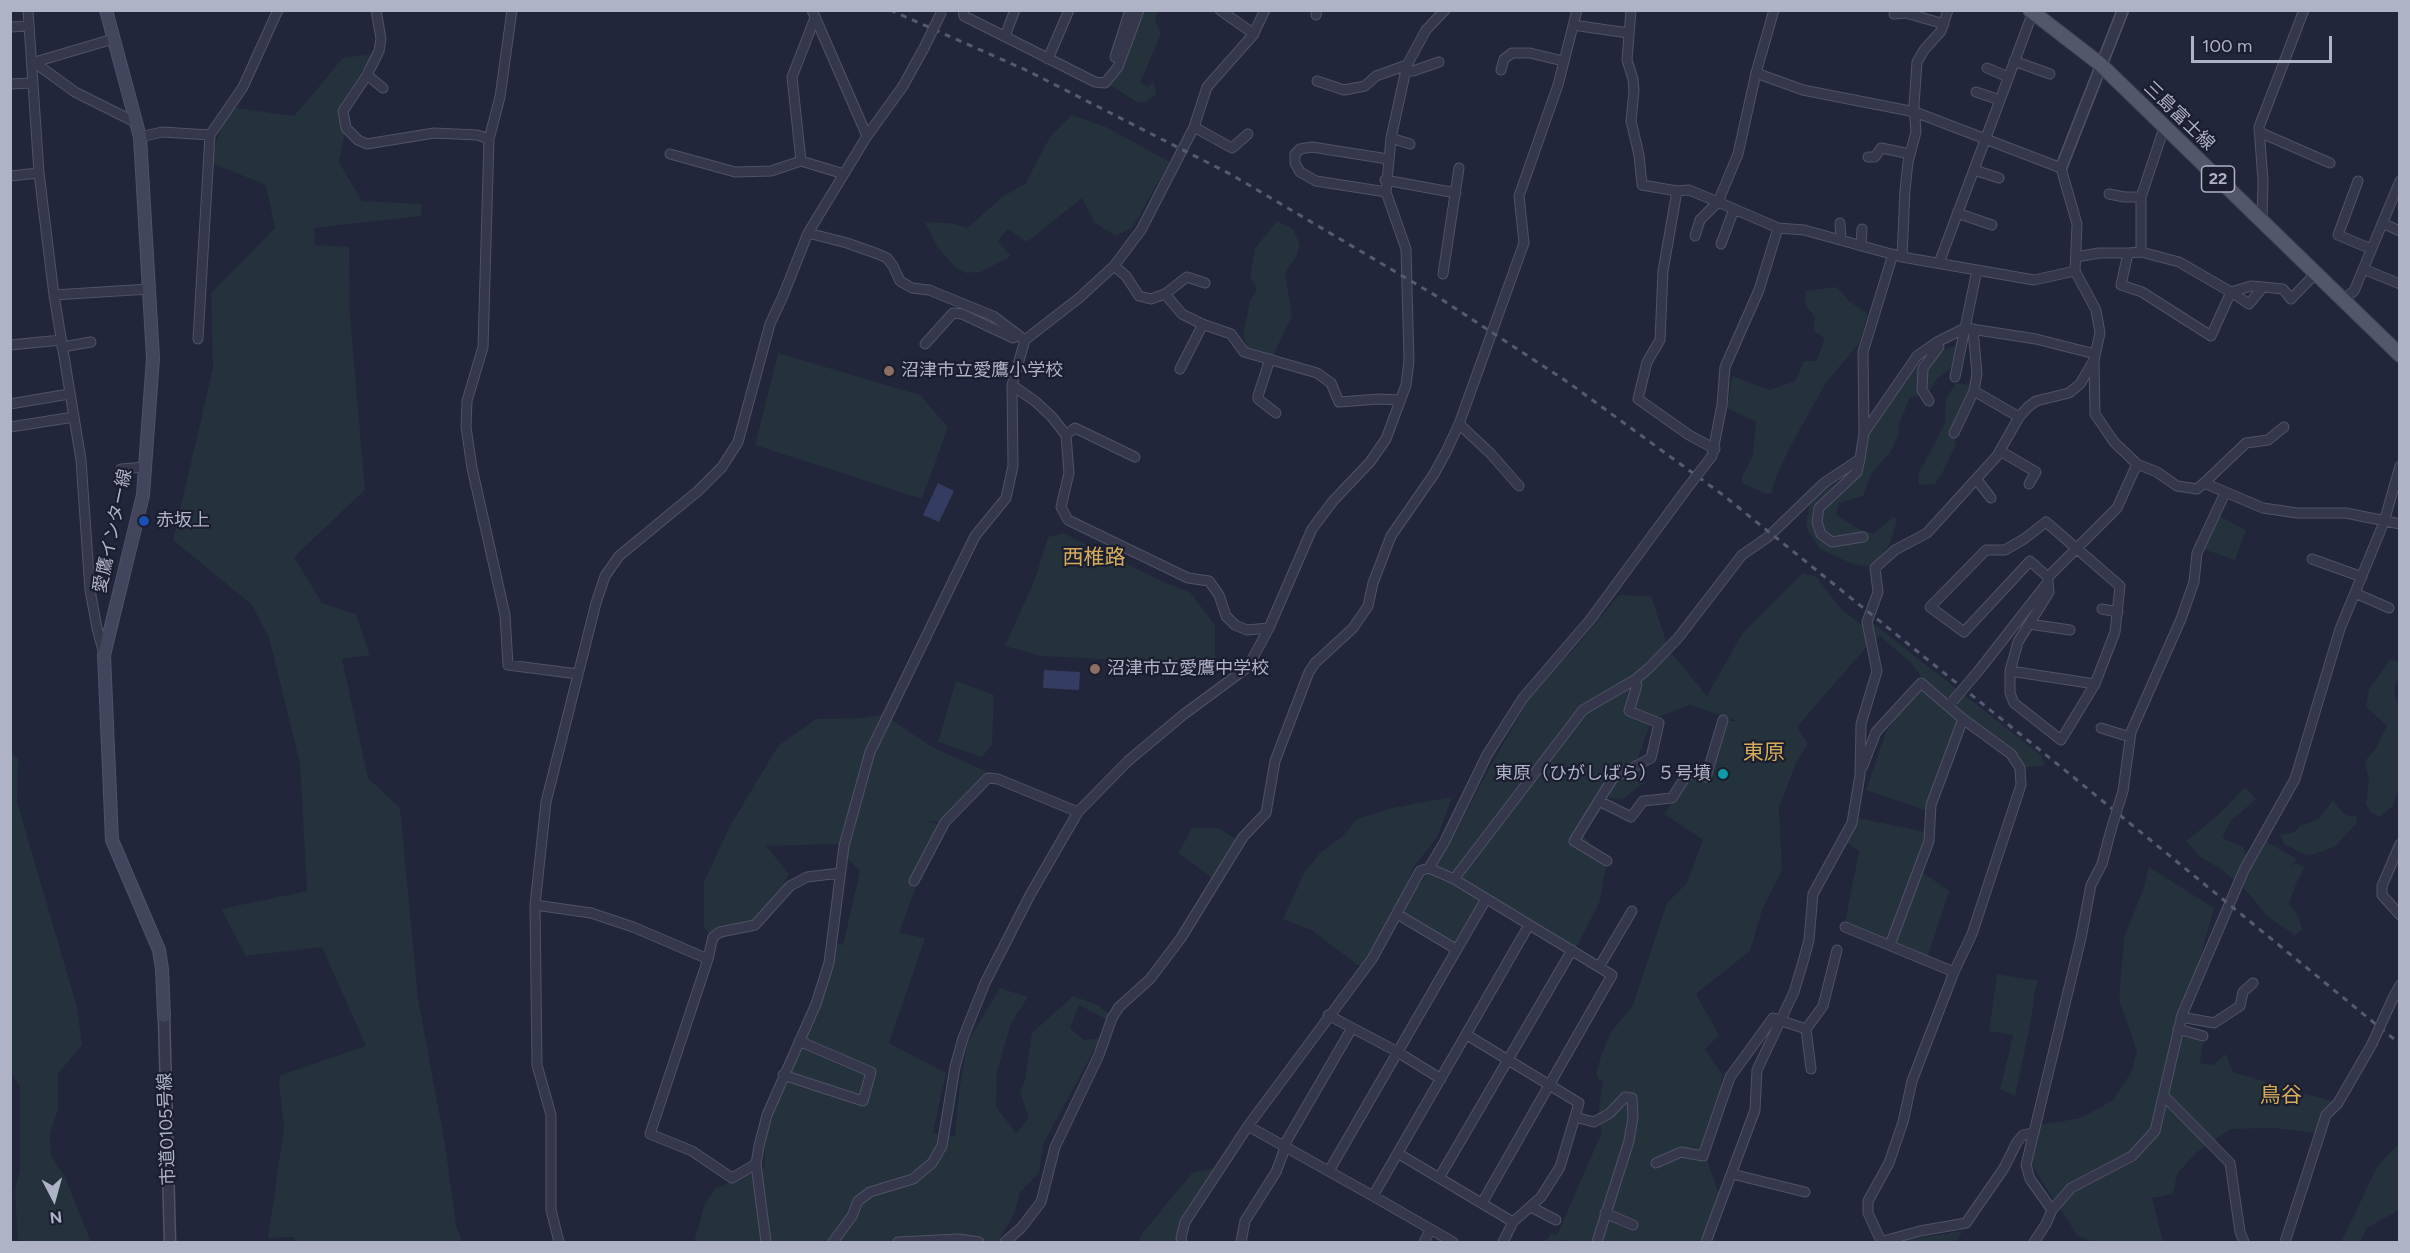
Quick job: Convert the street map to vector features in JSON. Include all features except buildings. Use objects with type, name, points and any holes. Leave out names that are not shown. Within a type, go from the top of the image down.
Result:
[{"type":"main road","name":"愛鷹インター線","points":[[106,10],[140,137],[153,358],[143,495],[104,655],[112,840],[159,950],[164,1016]]},
{"type":"main road","name":"三島富士線","points":[[2032,11],[2100,64],[2400,355]]},
{"type":"street","points":[[28,10],[39,173],[54,295],[81,460],[90,590],[96,628],[104,655]]},
{"type":"street","points":[[198,339],[210,135],[243,87],[279,10]]},
{"type":"street","points":[[376,10],[381,39],[379,51],[367,75],[343,111],[346,128],[363,143],[376,144],[434,133],[477,135],[489,139]]},
{"type":"street","points":[[512,10],[502,85],[489,139],[483,347],[466,401],[465,413],[471,459],[505,615],[508,664],[578,674]]},
{"type":"street","points":[[963,10],[964,16],[1095,82],[1105,83]]},
{"type":"street","points":[[1005,36],[1016,10]]},
{"type":"street","points":[[1048,59],[1069,10]]},
{"type":"street","points":[[1105,83],[1130,10]]},
{"type":"street","points":[[1105,83],[1118,67],[1139,10]]},
{"type":"street","points":[[1220,10],[1254,34]]},
{"type":"street","points":[[925,344],[953,313],[962,314],[1013,338],[1022,337],[1079,298],[1114,266],[1141,230],[1194,127],[1207,87],[1254,34],[1265,10]]},
{"type":"street","points":[[833,1242],[852,1216],[858,1201],[870,1192],[913,1179],[932,1163],[942,1146],[955,1067],[963,1038],[985,983],[1030,895],[1078,812],[1128,761],[1183,715],[1248,667],[1269,628],[1312,529],[1333,501],[1370,462],[1386,439],[1406,385],[1409,361],[1406,249],[1386,192],[1385,180],[1391,138],[1406,68],[1426,30],[1445,10]]},
{"type":"street","points":[[1005,1242],[1021,1228],[1041,1202],[1055,1147],[1099,1055],[1112,1018],[1119,1007],[1150,979],[1181,938],[1243,837],[1266,813],[1275,761],[1288,733],[1309,672],[1315,663],[1353,628],[1368,606],[1373,583],[1391,536],[1434,474],[1459,424],[1524,243],[1519,196],[1558,85],[1576,10]]},
{"type":"street","points":[[1631,10],[1627,60],[1633,79],[1631,121],[1640,155],[1642,185],[1677,191],[1689,190],[1778,228],[1804,230],[1897,256],[2034,280],[2076,271]]},
{"type":"street","points":[[1695,236],[1700,220],[1718,202],[1738,154],[1756,73],[1774,10]]},
{"type":"street","points":[[1863,537],[1832,542],[1821,534],[1817,522],[1819,508],[1857,472],[1864,433],[1863,352],[1897,256],[1910,154],[1916,132],[1917,62],[1944,24],[1948,10]]},
{"type":"street","points":[[1706,1242],[1755,1110],[1757,1070],[1794,992],[1809,940],[1813,894],[1852,823],[1860,775],[1861,724],[1877,671],[1867,622],[1878,592],[1875,568],[1895,550],[1927,533],[1977,480],[2000,451],[2019,417],[2036,401],[2069,393],[2080,384],[2094,357],[2100,333],[2096,310],[2076,271],[2077,224],[2061,168],[2123,10]]},
{"type":"street","points":[[559,1242],[550,1210],[551,1115],[537,1065],[535,905],[546,802],[605,576],[619,556],[698,491],[722,467],[738,442],[770,324],[808,233],[867,136],[903,86],[942,11]]},
{"type":"street","points":[[1939,263],[2032,11]]},
{"type":"street","points":[[2262,221],[2264,181],[2260,123],[2301,11]]},
{"type":"street","points":[[1894,14],[1906,13],[1944,24]]},
{"type":"street","points":[[813,14],[867,136]]},
{"type":"street","points":[[801,162],[792,77],[813,14]]},
{"type":"street","points":[[10,27],[29,26]]},
{"type":"street","points":[[1573,26],[1628,33]]},
{"type":"street","points":[[33,61],[113,39]]},
{"type":"street","points":[[1501,70],[1504,59],[1512,53],[1530,53],[1563,61]]},
{"type":"street","points":[[33,61],[75,92],[137,123]]},
{"type":"street","points":[[2014,61],[2050,74]]},
{"type":"street","points":[[1317,81],[1344,90],[1365,86],[1376,76],[1406,68],[1413,71],[1439,62]]},
{"type":"street","points":[[1987,68],[2008,77]]},
{"type":"street","points":[[1756,73],[1803,90],[1915,112],[2061,168]]},
{"type":"street","points":[[367,75],[383,88]]},
{"type":"street","points":[[10,84],[32,83]]},
{"type":"street","points":[[1976,92],[2000,100]]},
{"type":"street","points":[[1194,127],[1232,148],[1248,134]]},
{"type":"street","points":[[2141,252],[2141,197],[2164,128]]},
{"type":"street","points":[[140,137],[162,132],[210,135]]},
{"type":"street","points":[[2259,132],[2330,163]]},
{"type":"street","points":[[1391,138],[1410,144]]},
{"type":"street","points":[[1386,192],[1316,182],[1300,172],[1295,163],[1295,154],[1300,149],[1312,147],[1388,159]]},
{"type":"street","points":[[1868,157],[1875,157],[1881,148],[1910,154]]},
{"type":"street","points":[[670,154],[735,172],[771,171],[801,162],[844,174]]},
{"type":"street","points":[[1443,274],[1459,168]]},
{"type":"street","points":[[1974,170],[1999,178]]},
{"type":"street","points":[[10,176],[39,173]]},
{"type":"street","points":[[1385,180],[1456,193]]},
{"type":"street","points":[[2358,181],[2338,235],[2371,249]]},
{"type":"street","points":[[2344,299],[2354,291],[2400,181]]},
{"type":"street","points":[[1677,191],[1663,271],[1660,340],[1647,362],[1638,399],[1713,452]]},
{"type":"street","points":[[2109,194],[2141,197]]},
{"type":"street","points":[[1722,244],[1734,209]]},
{"type":"street","points":[[1957,213],[1992,225]]},
{"type":"street","points":[[1840,223],[1841,240]]},
{"type":"street","points":[[2382,224],[2400,231]]},
{"type":"street","points":[[1182,1242],[1185,1222],[1248,1126],[1328,1015],[1372,959],[1420,871],[1429,868],[1444,843],[1487,755],[1523,698],[1590,620],[1713,452],[1722,405],[1725,367],[1759,290],[1778,228]]},
{"type":"street","points":[[1861,246],[1862,229]]},
{"type":"street","points":[[808,233],[847,243],[887,258],[900,281],[912,288],[929,290],[993,316],[1022,337]]},
{"type":"street","points":[[2076,256],[2141,252],[2179,262],[2248,304],[2262,287]]},
{"type":"street","points":[[2128,253],[2121,285],[2142,292],[2211,336],[2231,292],[2251,286],[2283,289],[2291,299],[2316,273]]},
{"type":"street","points":[[1114,266],[1126,276],[1140,297],[1151,299],[1165,294],[1187,277],[1205,284]]},
{"type":"street","points":[[2363,269],[2400,284]]},
{"type":"street","points":[[1954,377],[1969,329],[1977,270]]},
{"type":"street","points":[[54,295],[149,289]]},
{"type":"street","points":[[1165,294],[1182,314],[1231,334],[1244,352],[1317,373],[1331,383],[1339,402],[1401,400]]},
{"type":"street","points":[[1180,369],[1203,324]]},
{"type":"street","points":[[1864,433],[1917,356],[1937,342],[1969,329],[2036,339],[2094,357]]},
{"type":"street","points":[[1954,433],[1974,391],[1977,374],[1969,329]]},
{"type":"street","points":[[766,1242],[756,1164],[767,1115],[816,1004],[829,963],[844,846],[870,752],[975,536],[1006,498],[1013,466],[1012,386],[1022,337]]},
{"type":"street","points":[[10,345],[91,342]]},
{"type":"street","points":[[1929,401],[1922,390],[1923,368],[1939,347],[1937,342]]},
{"type":"street","points":[[2094,357],[2095,414],[2114,442],[2137,464],[2157,472],[2177,486],[2197,489],[2246,443],[2268,440],[2284,427]]},
{"type":"street","points":[[1270,359],[1258,399],[1276,413]]},
{"type":"street","points":[[1012,386],[1052,417],[1066,435],[1069,473],[1061,507],[1068,520],[1188,578],[1209,581],[1219,595],[1226,616],[1236,626],[1247,630],[1269,628]]},
{"type":"street","points":[[1974,391],[2019,417]]},
{"type":"street","points":[[10,404],[69,394]]},
{"type":"street","points":[[10,426],[74,417]]},
{"type":"street","points":[[1459,424],[1520,486]]},
{"type":"street","points":[[1066,435],[1075,428],[1135,457]]},
{"type":"street","points":[[2000,451],[2036,472],[2029,484]]},
{"type":"street","points":[[1454,879],[1583,710],[1634,680],[1678,638],[1742,555],[1768,537],[1824,483],[1860,459]]},
{"type":"street","points":[[1950,703],[1980,669],[2048,580],[2117,508],[2137,464]]},
{"type":"street","points":[[2034,1242],[2052,1210],[2071,1188],[2132,1156],[2155,1131],[2181,1017],[2244,870],[2295,779],[2340,629],[2384,522],[2400,466]]},
{"type":"street","points":[[121,469],[145,467]]},
{"type":"street","points":[[1977,480],[1992,498]]},
{"type":"street","points":[[2204,483],[2263,508],[2297,513],[2346,513],[2400,524]]},
{"type":"street","points":[[2052,1210],[2030,1179],[2026,1165],[2081,938],[2091,885],[2102,864],[2123,791],[2130,737],[2181,619],[2194,582],[2197,554],[2224,493]]},
{"type":"street","points":[[2046,522],[2120,586],[2115,632],[2095,684],[2061,740],[2014,703],[2010,693],[2010,671],[2018,642],[2049,592],[2048,580],[2030,561],[1964,632],[1930,607],[1986,550],[2005,550],[2046,522]]},
{"type":"street","points":[[2312,559],[2362,577]]},
{"type":"street","points":[[2355,594],[2389,608]]},
{"type":"street","points":[[2102,609],[2118,612]]},
{"type":"street","points":[[2029,624],[2070,630]]},
{"type":"street","points":[[2010,671],[2095,684]]},
{"type":"street","points":[[1607,861],[1574,841],[1613,778],[1651,758],[1659,723],[1629,711],[1637,685],[1634,680]]},
{"type":"street","points":[[1860,775],[1876,732],[1921,683],[1950,703],[1963,719],[2011,754],[2020,768],[2021,785],[1972,934],[1954,972],[1912,1081],[1903,1122],[1889,1163],[1868,1201],[1868,1213],[1881,1242],[1966,1223],[2004,1168],[2023,1135],[2032,1133]]},
{"type":"street","points":[[1890,945],[1929,841],[1931,805],[1963,719]]},
{"type":"street","points":[[1599,801],[1631,817],[1643,801],[1672,798],[1688,773],[1706,777],[1723,720]]},
{"type":"street","points":[[2101,728],[2130,737]]},
{"type":"street","points":[[914,881],[945,822],[981,782],[988,778],[998,779],[1078,812]]},
{"type":"street","points":[[2400,844],[2382,886],[2382,895],[2400,915]]},
{"type":"street","points":[[1429,868],[1454,879],[1612,975],[1482,1203]]},
{"type":"street","points":[[756,1164],[732,1178],[692,1151],[650,1134],[708,959],[713,937],[720,932],[755,925],[790,886],[807,877],[840,873]]},
{"type":"street","points":[[1329,1171],[1486,899]]},
{"type":"street","points":[[535,905],[591,913],[633,927],[708,959]]},
{"type":"street","points":[[1599,968],[1632,911]]},
{"type":"street","points":[[1397,914],[1456,950]]},
{"type":"street","points":[[1374,1196],[1529,925]]},
{"type":"street","points":[[1845,927],[1954,972]]},
{"type":"street","points":[[1439,1178],[1572,950]]},
{"type":"street","points":[[1811,1069],[1806,1029],[1823,1006],[1837,950]]},
{"type":"street","points":[[2181,1017],[2214,1023],[2240,1006],[2243,992],[2253,983]]},
{"type":"street","points":[[2285,1242],[2326,1115],[2338,1103],[2372,1044],[2399,986]]},
{"type":"street","points":[[1328,1015],[1441,1079]]},
{"type":"street","name":"市道0105号線","points":[[164,1016],[170,1242]]},
{"type":"street","points":[[1656,1163],[1681,1152],[1703,1156],[1730,1077],[1773,1018],[1806,1029]]},
{"type":"street","points":[[1241,1242],[1245,1221],[1276,1172],[1284,1147],[1352,1028]]},
{"type":"street","points":[[2178,1029],[2203,1036]]},
{"type":"street","points":[[1467,1035],[1579,1103],[1560,1167],[1541,1197],[1513,1222],[1503,1242]]},
{"type":"street","points":[[783,1075],[863,1101],[871,1072],[798,1041]]},
{"type":"street","points":[[2164,1096],[2230,1162],[2240,1232],[2244,1242]]},
{"type":"street","points":[[1575,1117],[1594,1122],[1604,1118],[1625,1097],[1632,1098],[1633,1117],[1629,1141],[1597,1242]]},
{"type":"street","points":[[1248,1126],[1453,1242]]},
{"type":"street","points":[[1399,1154],[1513,1222]]},
{"type":"street","points":[[1732,1173],[1805,1192]]},
{"type":"street","points":[[1531,1207],[1556,1221]]},
{"type":"street","points":[[1605,1213],[1633,1225]]},
{"type":"street","points":[[1424,1242],[1431,1230]]},
{"type":"street","points":[[898,1242],[959,1239],[980,1242]]},
{"type":"shaded area","points":[[1143,11],[1158,11],[1155,20],[1161,34],[1140,83],[1148,87],[1154,81],[1156,95],[1144,103],[1137,102],[1108,84]]},
{"type":"shaded area","points":[[373,54],[340,105],[345,132],[339,162],[362,201],[422,204],[421,216],[314,228],[315,245],[349,247],[350,316],[365,490],[294,557],[322,603],[356,614],[370,655],[342,659],[368,778],[400,808],[418,998],[445,1145],[456,1225],[462,1242],[295,1242],[294,1237],[268,1238],[284,1127],[279,1083],[281,1075],[366,1046],[322,947],[246,956],[221,909],[307,891],[300,764],[269,637],[251,604],[173,540],[213,368],[211,293],[275,228],[266,185],[209,162],[229,107],[294,116],[343,58]]},
{"type":"shaded area","points":[[1072,115],[1106,127],[1170,162],[1132,228],[1116,236],[1095,223],[1082,198],[1027,242],[1008,229],[998,241],[1011,256],[981,272],[966,273],[956,268],[937,247],[925,222],[951,223],[967,228],[1002,197],[1025,184],[1050,137]]},
{"type":"shaded area","points":[[1277,221],[1293,229],[1300,245],[1296,257],[1285,273],[1292,316],[1273,356],[1247,347],[1243,335],[1250,301],[1257,289],[1250,276],[1255,248]]},
{"type":"shaded area","points":[[1837,287],[1849,301],[1868,314],[1859,344],[1827,381],[1789,449],[1775,480],[1772,493],[1766,494],[1742,483],[1742,476],[1753,456],[1756,422],[1727,408],[1732,376],[1770,390],[1795,381],[1804,361],[1816,361],[1825,339],[1813,330],[1815,317],[1806,306],[1805,291]]},
{"type":"shaded area","points":[[1956,346],[1952,367],[1937,379],[1926,396],[1910,397],[1898,427],[1899,434],[1890,453],[1872,472],[1863,496],[1839,503],[1836,515],[1861,530],[1873,534],[1893,517],[1897,519],[1890,544],[1874,564],[1867,567],[1850,563],[1820,549],[1806,527],[1809,506],[1825,488],[1845,482],[1861,455],[1866,434],[1910,369],[1927,366],[1946,349]]},
{"type":"shaded area","points":[[778,353],[920,395],[948,427],[922,499],[755,445]]},
{"type":"shaded area","points":[[1956,383],[1968,385],[1974,391],[1953,432],[1956,444],[1935,484],[1919,485],[1918,475],[1945,423],[1946,398]]},
{"type":"shaded area","points":[[2216,514],[2246,530],[2235,560],[2203,549]]},
{"type":"shaded area","points":[[1063,533],[1168,584],[1190,592],[1215,625],[1215,665],[1041,656],[1005,646],[1035,579],[1048,537]]},
{"type":"shaded area","points":[[1803,573],[1816,576],[1841,609],[1867,629],[1870,643],[1797,727],[1808,744],[1795,765],[1779,808],[1782,871],[1762,910],[1750,951],[1696,994],[1719,1035],[1705,1049],[1722,1074],[1720,1092],[1713,1108],[1708,1163],[1719,1194],[1709,1227],[1699,1242],[1571,1242],[1565,1240],[1568,1242],[1537,1242],[1546,1240],[1552,1233],[1557,1235],[1602,1132],[1598,1116],[1603,1080],[1599,1080],[1596,1074],[1601,1056],[1611,1032],[1633,1005],[1667,903],[1687,883],[1703,840],[1664,814],[1692,777],[1709,779],[1724,721],[1737,721],[1690,705],[1652,719],[1638,758],[1645,782],[1623,799],[1609,798],[1613,781],[1581,833],[1607,861],[1599,904],[1576,947],[1486,899],[1456,947],[1399,911],[1450,844],[1480,785],[1534,690],[1575,648],[1619,595],[1651,596],[1669,650],[1707,696],[1742,634]]},
{"type":"shaded area","points":[[1869,620],[2041,755],[2045,766],[2023,767],[1951,706],[1923,680],[1913,665],[1880,636],[1872,642]]},
{"type":"shaded area","points":[[2390,660],[2399,662],[2399,674],[2394,691],[2399,708],[2399,789],[2393,806],[2380,817],[2371,813],[2366,804],[2369,780],[2365,761],[2376,748],[2387,726],[2366,707],[2369,689]]},
{"type":"shaded area","points":[[956,681],[994,695],[992,745],[982,757],[938,742]]},
{"type":"shaded area","points":[[1920,684],[1962,718],[1927,811],[1866,790],[1886,732]]},
{"type":"shaded area","points":[[883,714],[932,747],[992,774],[939,822],[923,821],[939,824],[899,933],[925,938],[889,1043],[946,1073],[933,1133],[955,1136],[959,1091],[968,1041],[1000,988],[1028,997],[1011,1023],[997,1072],[996,1107],[1016,1133],[1029,1118],[1020,1092],[1025,1080],[1032,1033],[1073,996],[1098,1005],[1110,1015],[1106,1019],[1079,1005],[1070,1028],[1084,1040],[1101,1038],[1043,1144],[1039,1173],[1020,1192],[1015,1212],[998,1242],[694,1242],[705,1204],[715,1189],[764,1168],[765,1138],[835,943],[843,945],[860,871],[843,855],[838,844],[766,846],[789,874],[763,919],[716,942],[704,927],[704,882],[730,826],[778,746],[816,719],[864,718]]},
{"type":"shaded area","points":[[11,751],[18,759],[17,802],[77,1007],[82,1045],[58,1074],[58,1109],[50,1133],[51,1156],[64,1175],[91,1242],[18,1242],[15,1190],[20,1170],[20,1087],[10,1071]]},
{"type":"shaded area","points":[[2245,787],[2256,799],[2231,821],[2222,838],[2243,847],[2247,856],[2262,839],[2297,859],[2289,868],[2295,863],[2305,867],[2289,903],[2299,917],[2302,930],[2295,935],[2268,917],[2243,887],[2221,869],[2199,856],[2186,841],[2217,816]]},
{"type":"shaded area","points":[[1452,797],[1438,836],[1413,868],[1396,916],[1365,965],[1358,965],[1311,930],[1283,919],[1305,871],[1320,853],[1342,837],[1357,819],[1392,808]]},
{"type":"shaded area","points":[[2333,800],[2343,813],[2356,816],[2357,823],[2334,847],[2305,855],[2284,844],[2280,835],[2295,832],[2300,826],[2319,819]]},
{"type":"shaded area","points":[[1853,817],[1926,832],[1921,871],[1949,891],[1928,956],[1845,923],[1859,851],[1842,840]]},
{"type":"shaded area","points":[[1192,828],[1218,828],[1236,839],[1214,879],[1178,853]]},
{"type":"shaded area","points":[[2149,867],[2214,908],[2190,995],[2180,1022],[2203,1043],[2200,1063],[2213,1065],[2226,1054],[2233,1072],[2338,1103],[2320,1133],[2272,1128],[2231,1129],[2197,1152],[2177,1174],[2173,1194],[2152,1198],[2163,1242],[2092,1242],[2077,1235],[2031,1164],[2040,1125],[2081,1118],[2113,1100],[2132,1071],[2137,1051],[2119,1000],[2124,938],[2144,887]]},
{"type":"shaded area","points":[[1997,974],[2038,981],[2015,1096],[2000,1089],[2013,1035],[1989,1031]]},
{"type":"shaded area","points":[[2399,1144],[2399,1210],[2367,1228],[2360,1242],[2341,1242],[2378,1165]]},
{"type":"shaded area","points":[[1214,1168],[1210,1190],[1183,1228],[1180,1242],[1139,1242],[1140,1236],[1192,1173]]},
{"type":"shaded area","points":[[1962,1231],[1957,1242],[1893,1242]]},
{"type":"water","points":[[938,483],[954,491],[939,522],[923,515]]},
{"type":"water","points":[[1044,670],[1080,672],[1079,690],[1043,688]]},
{"type":"railway","points":[[890,10],[1028,71],[1232,175],[1438,297],[1569,383],[1723,495],[2400,1044]]},
{"type":"place","name":"沼津市立愛鷹小学校","points":[[889,371]]},
{"type":"place","name":"赤坂上","points":[[144,521]]},
{"type":"place","name":"沼津市立愛鷹中学校","points":[[1095,669]]},
{"type":"place","name":"東原（ひがしばら）５号墳","points":[[1723,774]]},
{"type":"district","name":"西椎路","points":[[1094,558]]},
{"type":"district","name":"東原","points":[[1764,753]]},
{"type":"district","name":"鳥谷","points":[[2281,1096]]}]
